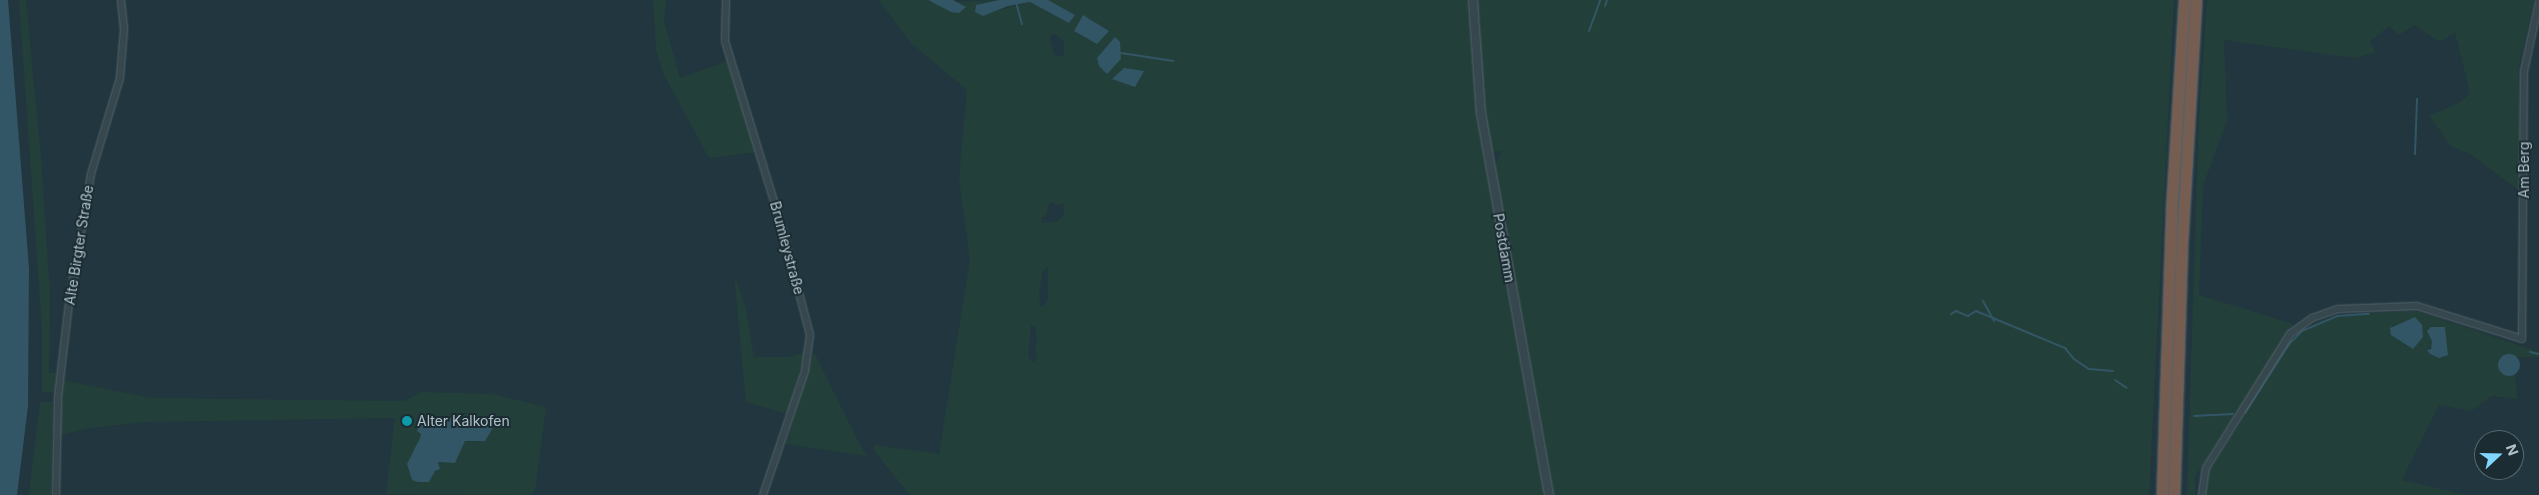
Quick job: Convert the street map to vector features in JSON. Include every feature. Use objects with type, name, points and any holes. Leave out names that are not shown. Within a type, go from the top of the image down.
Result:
[{"type":"highway","points":[[2162,495],[2172,199],[2184,0]]},
{"type":"highway","points":[[2174,495],[2182,242],[2196,0]]},
{"type":"street","name":"Alte Birgter Straße","points":[[56,495],[58,397],[69,303],[90,174],[120,78],[124,29],[121,0]]},
{"type":"street","name":"Brumleystraße","points":[[726,0],[725,41],[782,228],[810,335],[805,371],[763,495]]},
{"type":"street","name":"Postdamm","points":[[1472,0],[1481,113],[1549,495]]},
{"type":"street","name":"Am Berg","points":[[2202,495],[2206,468],[2290,334],[2312,318],[2338,310],[2417,306],[2522,340],[2524,71],[2539,2]]},
{"type":"green space","points":[[19,0],[26,0],[41,158],[50,294],[49,373],[56,373],[55,392],[42,392],[42,328]]},
{"type":"green space","points":[[653,0],[666,0],[664,21],[680,78],[728,61],[757,152],[709,158],[663,73],[656,49]]},
{"type":"green space","points":[[878,0],[928,0],[931,3],[999,0],[979,4],[999,10],[1030,2],[1069,23],[1074,15],[1048,0],[1468,0],[1477,117],[1544,495],[910,495],[873,449],[875,445],[939,454],[970,260],[959,178],[967,90],[911,43]],"holes":[[[1083,15],[1109,31],[1097,44],[1074,31]],[[1055,34],[1064,41],[1064,56],[1054,55],[1050,35]],[[1050,202],[1057,205],[1063,203],[1064,215],[1057,221],[1042,223],[1042,216],[1045,218]],[[1048,267],[1048,298],[1043,307],[1040,306],[1039,292],[1043,271]],[[1031,325],[1035,326],[1037,337],[1035,352],[1038,358],[1032,362],[1028,356]]]},
{"type":"green space","points":[[1478,0],[2174,0],[2149,495],[1554,495],[1495,166],[1502,151],[1491,152],[1490,148],[1479,58]]},
{"type":"green space","points":[[2207,0],[2534,0],[2518,69],[2521,192],[2469,153],[2452,147],[2429,116],[2459,103],[2470,93],[2455,32],[2440,42],[2414,25],[2399,35],[2389,26],[2369,42],[2376,52],[2355,58],[2224,40],[2227,121],[2203,186],[2199,295],[2293,324],[2195,477],[2195,495],[2187,495],[2199,117]]},
{"type":"green space","points":[[734,274],[745,306],[754,357],[788,357],[805,352],[788,414],[746,402]]},
{"type":"green space","points":[[2416,311],[2539,352],[2539,357],[2499,358],[2501,374],[2515,373],[2517,399],[2492,396],[2471,411],[2439,405],[2402,480],[2467,495],[2205,495],[2210,470],[2294,338],[2314,323],[2340,315]],"holes":[[[2406,323],[2406,346],[2393,325]],[[2431,327],[2445,327],[2447,351],[2428,350],[2432,344]]]},
{"type":"green space","points":[[815,354],[867,456],[786,444],[812,355]]},
{"type":"green space","points":[[62,380],[151,398],[404,401],[422,392],[492,394],[546,407],[535,491],[530,495],[386,494],[395,418],[147,422],[90,428],[60,435]],"holes":[[[421,433],[481,443],[465,441],[455,463],[438,462],[435,471],[412,480],[410,468]]]},
{"type":"green space","points":[[40,402],[53,402],[51,495],[29,495]]},
{"type":"water","points":[[0,0],[8,0],[29,268],[28,406],[17,495],[0,495]]},
{"type":"water","points":[[928,0],[953,0],[966,7],[959,13],[951,12]]},
{"type":"water","points":[[999,0],[1048,0],[1075,15],[1069,23],[1030,2],[1008,6],[983,16],[975,12],[976,5]]},
{"type":"water","points":[[1083,15],[1109,31],[1097,44],[1074,31]]},
{"type":"water","points":[[1115,37],[1120,42],[1121,59],[1107,74],[1099,66],[1097,58]]},
{"type":"water","points":[[1124,68],[1144,71],[1135,87],[1112,79]]},
{"type":"water","points":[[2415,317],[2422,325],[2423,337],[2413,349],[2391,335],[2390,328]]},
{"type":"water","points":[[2431,327],[2445,327],[2448,355],[2439,358],[2430,354],[2427,350],[2431,349],[2432,341],[2427,331]]},
{"type":"water","points":[[2509,354],[2517,357],[2520,365],[2517,373],[2509,376],[2501,373],[2498,365],[2501,357]]},
{"type":"water","points":[[422,418],[488,419],[494,426],[485,441],[465,441],[455,463],[438,462],[440,469],[435,471],[429,482],[418,482],[412,480],[407,464],[420,438],[421,434],[417,431]]},
{"type":"waterway","points":[[1589,31],[1600,0]]},
{"type":"waterway","points":[[1605,6],[1607,0]]},
{"type":"waterway","points":[[1016,2],[1022,24]]},
{"type":"waterway","points":[[1121,53],[1173,61]]},
{"type":"waterway","points":[[2415,154],[2417,99]]},
{"type":"waterway","points":[[1983,301],[1994,321]]},
{"type":"waterway","points":[[1951,314],[1956,311],[1968,316],[1976,311],[2065,348],[2074,359],[2089,369],[2113,371]]},
{"type":"waterway","points":[[2245,413],[2290,343],[2302,331],[2337,316],[2369,314]]},
{"type":"waterway","points":[[2530,352],[2539,354]]},
{"type":"waterway","points":[[2115,380],[2127,388]]},
{"type":"waterway","points":[[2194,416],[2233,414]]},
{"type":"place","name":"Alter Kalkofen","points":[[407,421]]}]
